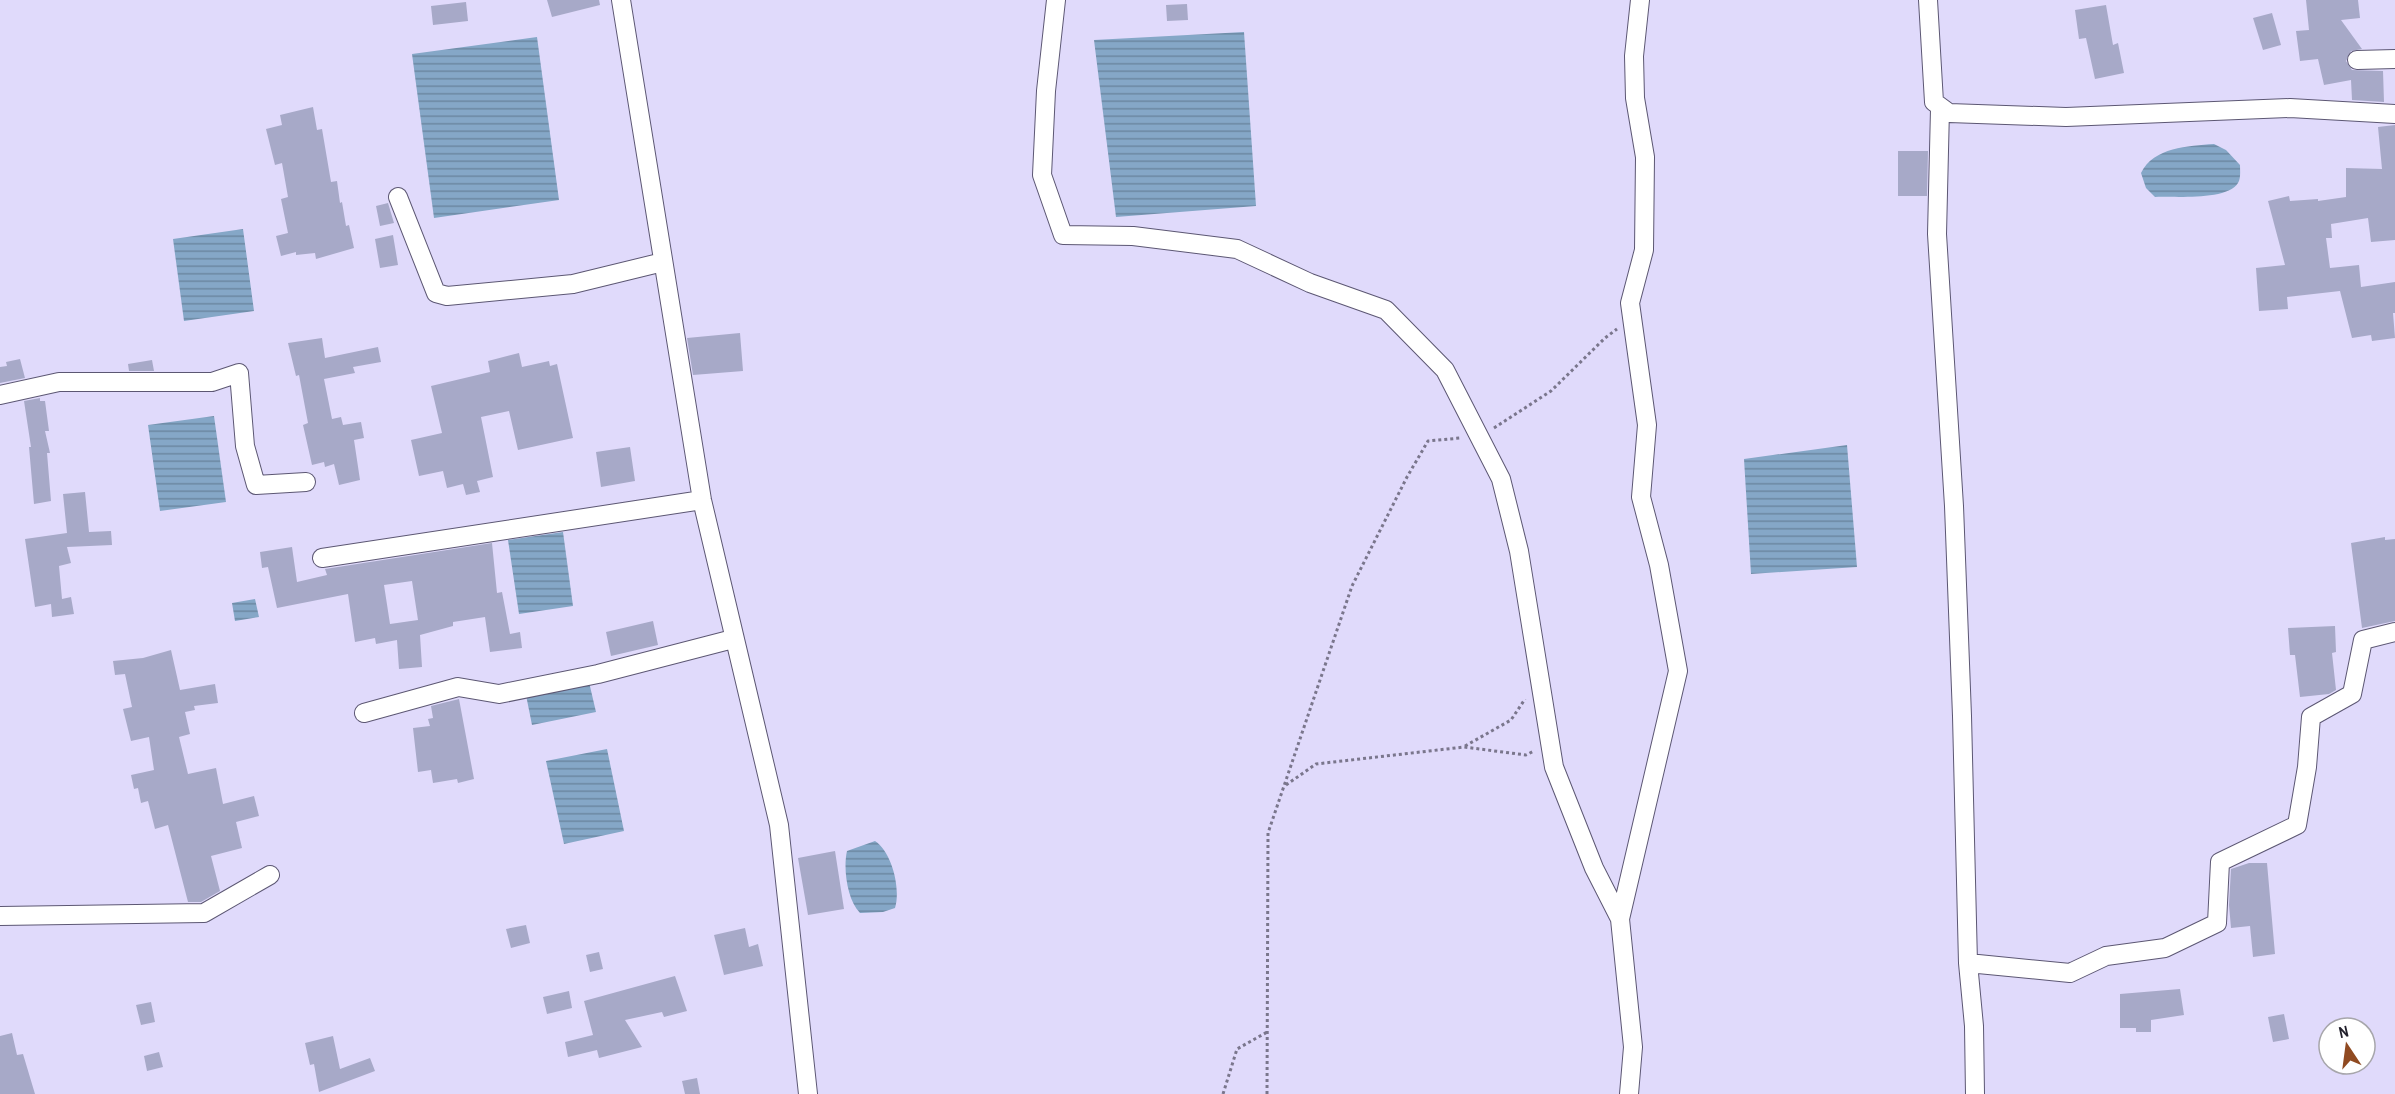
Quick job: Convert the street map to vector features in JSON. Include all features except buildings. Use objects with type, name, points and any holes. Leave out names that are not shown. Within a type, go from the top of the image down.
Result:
[{"type":"street","points":[[621,0],[702,500],[778,825],[808,1094]]},
{"type":"street","points":[[1056,0],[1046,91],[1042,175],[1063,235],[1133,236],[1236,249],[1310,283],[1386,310],[1445,370],[1503,489],[1519,551],[1554,767],[1590,858],[1620,919]]},
{"type":"street","points":[[1629,1094],[1633,1047],[1620,919],[1678,671],[1659,565],[1641,497],[1647,425],[1630,303],[1644,250],[1645,157],[1635,98],[1634,56],[1640,0]]},
{"type":"street","points":[[1928,0],[1934,102],[1940,109],[1949,113],[2066,117],[2290,108],[2395,114]]},
{"type":"street","points":[[2357,60],[2395,59]]},
{"type":"street","points":[[1940,109],[1937,234],[1954,506],[1968,963],[1974,1026],[1975,1094]]},
{"type":"street","points":[[398,197],[436,293],[447,296],[573,284],[663,262]]},
{"type":"street","points":[[0,395],[59,382],[212,382],[239,373],[245,446],[256,485],[306,482]]},
{"type":"street","points":[[322,558],[702,500]]},
{"type":"street","points":[[1968,963],[2070,972],[2106,956],[2165,948],[2217,923],[2220,862],[2297,825],[2311,717],[2352,694],[2363,640],[2395,632]]},
{"type":"street","points":[[364,713],[458,687],[500,694],[598,674],[733,639]]},
{"type":"street","points":[[0,915],[204,914],[270,875]]},
{"type":"path","points":[[1267,1094],[1268,832],[1352,586],[1407,477],[1428,441],[1479,437],[1551,392],[1605,338],[1632,319]]},
{"type":"path","points":[[1464,747],[1511,720],[1540,677]]},
{"type":"path","points":[[1284,786],[1316,764],[1464,747],[1526,755],[1550,741]]},
{"type":"path","points":[[1223,1094],[1237,1048],[1269,1031]]},
{"type":"water","points":[[1244,32],[1256,206],[1116,217],[1094,40]]},
{"type":"water","points":[[537,37],[559,200],[434,218],[412,54]]},
{"type":"water","points":[[2214,144],[2226,150],[2240,165],[2239,181],[2232,189],[2212,195],[2155,197],[2146,188],[2141,173],[2154,158],[2173,150]]},
{"type":"water","points":[[243,229],[254,311],[184,321],[173,239]]},
{"type":"water","points":[[214,416],[226,502],[160,511],[148,425]]},
{"type":"water","points":[[1847,445],[1857,567],[1751,574],[1744,459]]},
{"type":"water","points":[[563,532],[573,606],[519,614],[508,540]]},
{"type":"water","points":[[255,599],[259,617],[235,621],[232,603]]},
{"type":"water","points":[[589,682],[596,712],[532,725],[526,695]]},
{"type":"water","points":[[607,749],[624,831],[564,844],[546,761]]},
{"type":"water","points":[[875,841],[886,853],[894,872],[897,900],[895,908],[883,912],[860,913],[852,900],[847,883],[847,851]]}]
